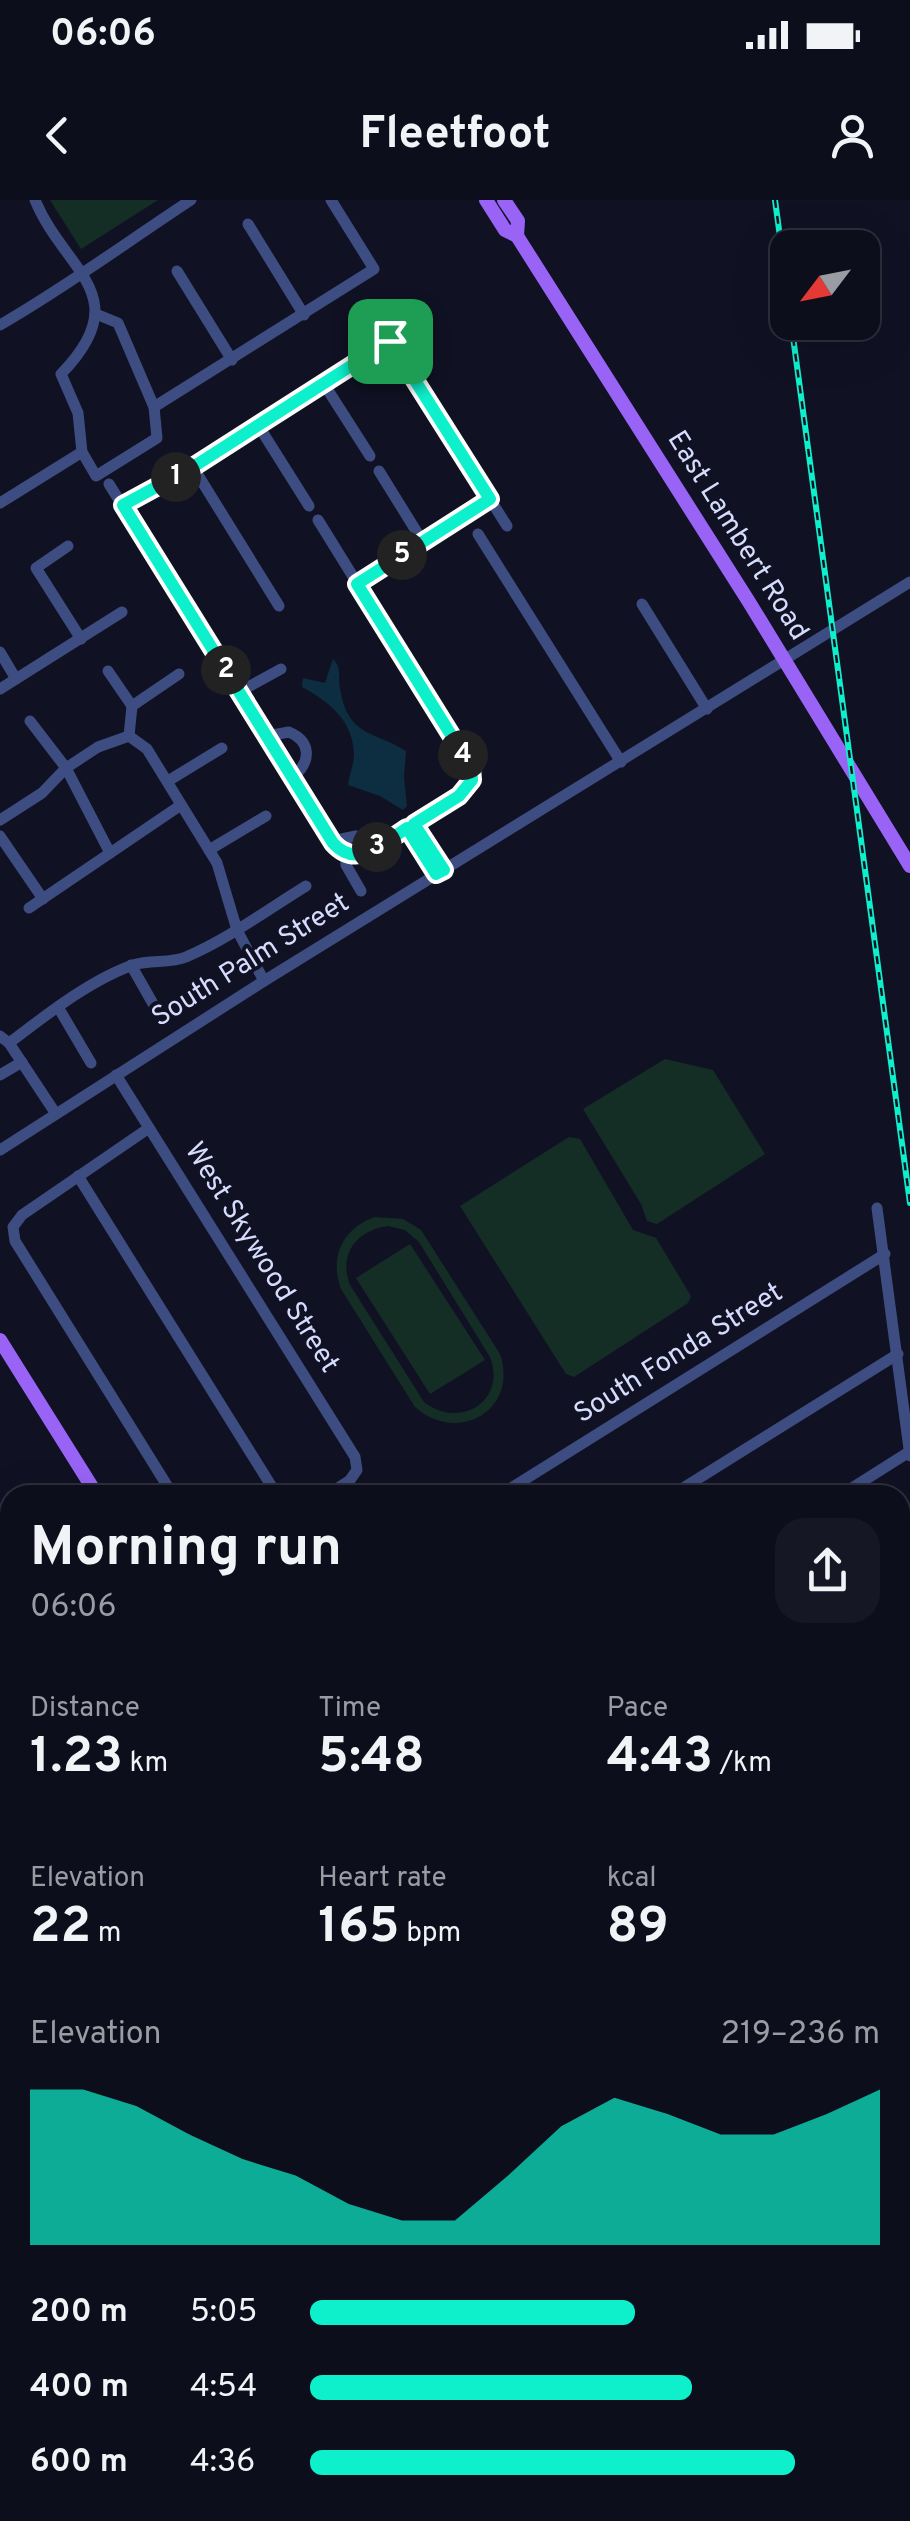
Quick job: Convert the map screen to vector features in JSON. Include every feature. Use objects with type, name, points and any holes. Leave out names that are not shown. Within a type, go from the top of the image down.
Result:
[{"type":"main road","points":[[486,200],[513,229]]},
{"type":"main road","points":[[504,200],[513,229]]},
{"type":"main road","name":"East Lambert Road","points":[[513,229],[910,866]]},
{"type":"main road","points":[[0,1340],[91,1485]]},
{"type":"street","points":[[35,200],[42,216],[83,271],[96,314],[92,335],[62,374],[78,413],[82,452],[96,476],[156,438],[154,407],[118,322],[96,314]]},
{"type":"street","points":[[0,325],[61,290],[83,271],[191,200]]},
{"type":"street","points":[[154,407],[374,269],[332,200]]},
{"type":"street","points":[[248,224],[304,314]]},
{"type":"street","points":[[177,271],[232,360]]},
{"type":"street","points":[[375,317],[507,526]]},
{"type":"street","points":[[123,505],[193,467],[390,341]]},
{"type":"street","points":[[324,384],[370,456]]},
{"type":"street","points":[[258,425],[309,506]]},
{"type":"street","points":[[0,486],[3,501],[82,452]]},
{"type":"street","points":[[193,467],[279,606]]},
{"type":"street","points":[[379,471],[424,542]]},
{"type":"street","points":[[109,484],[332,841],[346,855],[363,856],[459,796],[472,780],[471,767],[318,520]]},
{"type":"street","points":[[357,584],[490,499]]},
{"type":"street","points":[[478,534],[622,762]]},
{"type":"street","points":[[68,546],[36,568],[81,639]]},
{"type":"street","name":"South Palm Street","points":[[0,1150],[264,981],[910,582]]},
{"type":"street","points":[[642,604],[707,709]]},
{"type":"street","points":[[0,689],[122,612]]},
{"type":"street","points":[[0,652],[16,679]]},
{"type":"street","points":[[239,692],[281,669]]},
{"type":"street","points":[[108,671],[132,706],[129,736]]},
{"type":"street","points":[[132,706],[179,674]]},
{"type":"street","points":[[30,721],[66,768],[110,853]]},
{"type":"street","points":[[267,736],[289,732],[305,743],[306,763],[295,780]]},
{"type":"street","points":[[0,820],[42,793],[66,768],[98,747],[129,736]]},
{"type":"street","points":[[129,736],[147,748],[209,850],[225,882],[237,930],[264,981]]},
{"type":"street","points":[[168,782],[222,748]]},
{"type":"street","points":[[29,908],[181,805]]},
{"type":"street","points":[[209,850],[266,816]]},
{"type":"street","points":[[411,826],[440,872]]},
{"type":"street","points":[[0,836],[43,899]]},
{"type":"street","points":[[332,841],[356,836],[366,841]]},
{"type":"street","points":[[346,855],[346,865],[361,892]]},
{"type":"street","points":[[56,1114],[4,1040],[131,966],[150,960],[182,960],[306,886]]},
{"type":"street","points":[[131,966],[160,1016]]},
{"type":"street","points":[[58,1007],[91,1062]]},
{"type":"street","points":[[0,1074],[22,1062]]},
{"type":"street","name":"West Skywood Street","points":[[116,1075],[355,1456],[357,1470],[342,1485]]},
{"type":"street","points":[[149,1128],[22,1215],[12,1227],[15,1242],[167,1485]]},
{"type":"street","points":[[78,1176],[271,1485]]},
{"type":"street","points":[[858,1485],[910,1454],[877,1208]]},
{"type":"street","name":"South Fonda Street","points":[[516,1485],[885,1254]]},
{"type":"street","points":[[688,1485],[898,1354]]},
{"type":"green space","points":[[50,200],[158,200],[81,249]]},
{"type":"green space","points":[[665,1059],[713,1070],[765,1154],[657,1224],[647,1221],[641,1204],[583,1109]]},
{"type":"green space","points":[[569,1137],[580,1139],[633,1230],[656,1238],[691,1296],[688,1303],[574,1377],[566,1374],[460,1206]]},
{"type":"green space","points":[[375,1217],[403,1219],[421,1230],[500,1354],[504,1374],[501,1391],[481,1416],[449,1423],[415,1407],[341,1289],[338,1255],[347,1236]],"holes":[[[388,1226],[405,1230],[419,1242],[490,1357],[492,1387],[486,1398],[465,1412],[438,1410],[424,1402],[350,1285],[347,1263],[359,1238]]]},
{"type":"green space","points":[[410,1244],[485,1360],[430,1394],[356,1278]]},
{"type":"water","points":[[333,659],[339,669],[349,716],[364,730],[406,751],[407,806],[403,810],[380,796],[348,785],[354,754],[349,731],[338,713],[302,687],[303,678],[325,683]]},
{"type":"railway","points":[[775,200],[779,230]]},
{"type":"railway","points":[[793,340],[910,1203]]},
{"type":"route","points":[[390,341],[490,499],[357,584],[471,767],[472,780],[459,796],[414,824],[444,870],[436,874],[407,828],[363,856],[346,855],[333,843],[123,505],[193,467],[390,341]]}]
